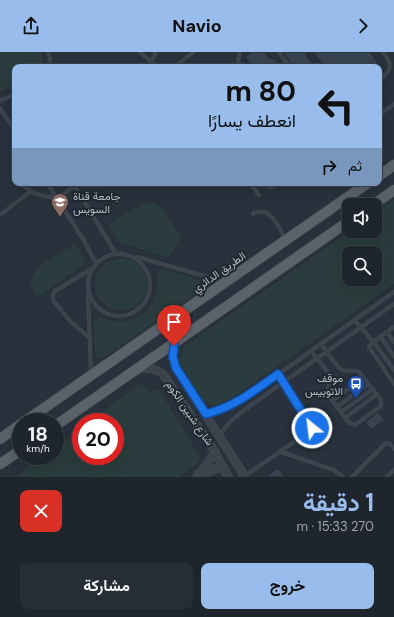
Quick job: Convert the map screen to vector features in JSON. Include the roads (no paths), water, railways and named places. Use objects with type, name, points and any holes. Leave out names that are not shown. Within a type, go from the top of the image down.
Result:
[{"type":"main road","points":[[382,174],[394,165]]},
{"type":"main road","name":"الطريق الدائري","points":[[37,413],[364,186]]},
{"type":"main road","points":[[382,199],[394,190]]},
{"type":"main road","points":[[64,420],[342,226]]},
{"type":"main road","points":[[0,439],[12,430]]},
{"type":"main road","points":[[0,464],[12,456]]},
{"type":"street","name":"شارع شبين الكوم","points":[[176,341],[173,357],[179,372],[245,477]]},
{"type":"street","name":"شارع شبين الكوم","points":[[138,369],[145,367],[158,370],[167,380],[215,452],[228,477]]},
{"type":"street","points":[[167,380],[172,374],[179,372]]},
{"type":"street","points":[[197,477],[215,452]]},
{"type":"street","points":[[197,477],[224,467]]},
{"type":"lane","points":[[48,52],[49,64]]},
{"type":"lane","points":[[140,52],[153,64]]},
{"type":"lane","points":[[151,62],[155,52]]},
{"type":"lane","points":[[178,64],[194,52]]},
{"type":"lane","points":[[240,52],[238,61],[240,64]]},
{"type":"lane","points":[[279,52],[288,64]]},
{"type":"lane","points":[[382,78],[386,75],[390,67],[390,62],[383,52]]},
{"type":"lane","points":[[0,102],[12,96]]},
{"type":"lane","points":[[382,113],[394,104]]},
{"type":"lane","points":[[0,108],[12,126]]},
{"type":"lane","points":[[25,186],[30,192],[57,198],[72,186]]},
{"type":"lane","points":[[49,186],[96,263]]},
{"type":"lane","points":[[75,186],[116,254]]},
{"type":"lane","points":[[252,186],[259,195]]},
{"type":"lane","points":[[0,215],[30,192]]},
{"type":"lane","points":[[253,214],[257,211],[267,212],[285,240]]},
{"type":"lane","points":[[91,376],[88,287],[89,275],[96,263],[108,256],[124,254],[226,282]]},
{"type":"lane","points":[[88,287],[94,304],[101,311],[109,315],[118,316],[135,312],[147,299],[151,282],[145,267],[140,261],[132,256]]},
{"type":"lane","points":[[90,338],[71,322],[52,300],[55,291],[93,268]]},
{"type":"lane","points":[[206,414],[224,409],[249,395],[394,292]]},
{"type":"lane","points":[[219,435],[236,416],[394,304]]},
{"type":"lane","points":[[354,320],[373,341],[394,370]]},
{"type":"lane","points":[[394,327],[369,344],[369,349],[394,384]]},
{"type":"lane","points":[[387,332],[394,342]]},
{"type":"lane","points":[[380,336],[394,356]]},
{"type":"lane","points":[[311,351],[331,376],[327,390],[332,401],[351,424],[356,424],[381,406],[381,400],[378,394],[364,378],[356,370],[341,369],[321,344]]},
{"type":"lane","points":[[245,477],[310,431],[312,428],[278,374]]},
{"type":"lane","points":[[332,401],[364,378]]},
{"type":"lane","points":[[337,407],[368,384]]},
{"type":"lane","points":[[341,412],[373,389]]},
{"type":"lane","points":[[345,418],[378,394]]},
{"type":"lane","points":[[352,477],[386,443],[390,444],[394,449]]},
{"type":"lane","points":[[280,452],[334,470],[343,477]]},
{"type":"lane","points":[[386,477],[394,470]]},
{"type":"place","name":"جامعة قناة السويس","points":[[60,217]]},
{"type":"place","name":"موقف الاتوبيس","points":[[356,399]]}]
